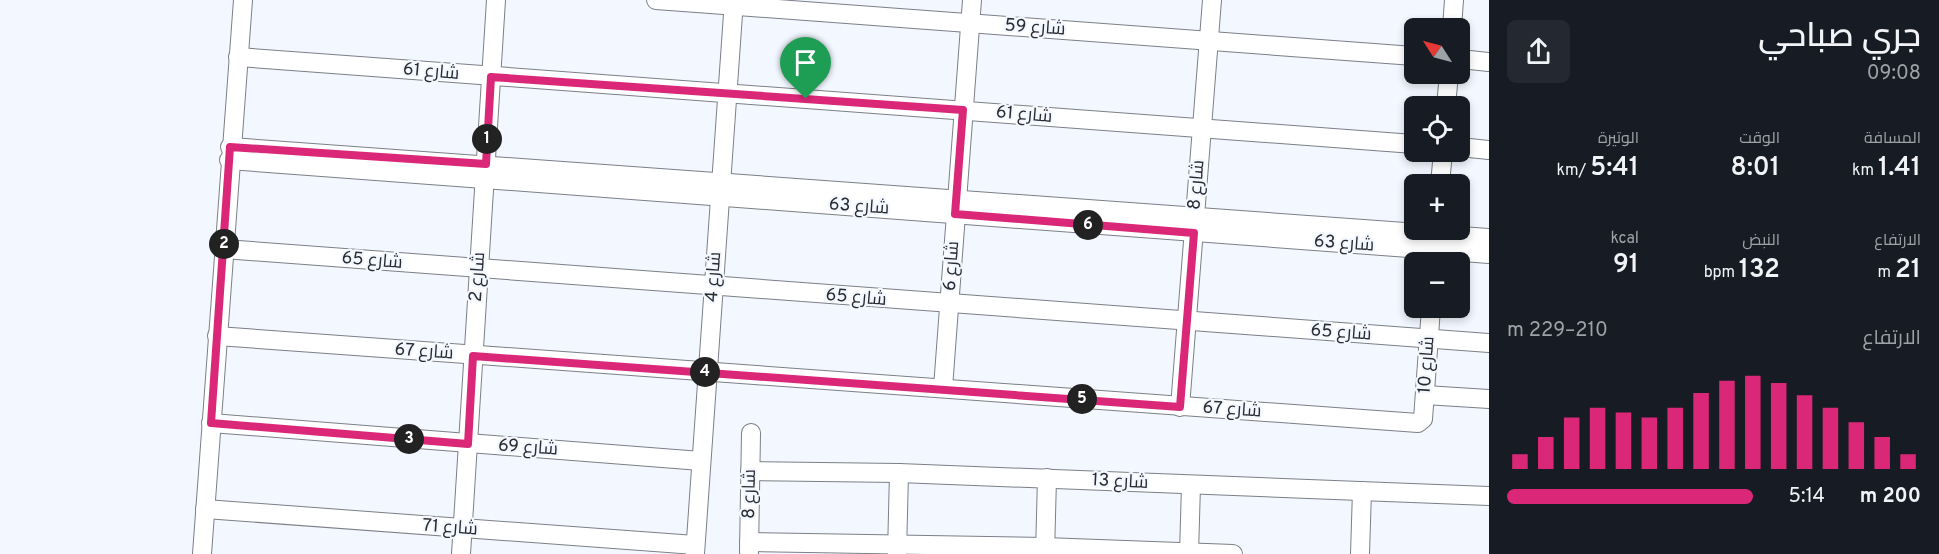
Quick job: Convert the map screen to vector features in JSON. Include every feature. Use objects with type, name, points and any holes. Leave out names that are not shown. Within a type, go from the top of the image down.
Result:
[{"type":"street","points":[[202,554],[243,0]]},
{"type":"street","name":"شارع 2","points":[[460,554],[496,0]]},
{"type":"street","name":"شارع 59","points":[[656,0],[734,3],[1404,55]]},
{"type":"street","name":"شارع 6","points":[[942,388],[972,0]]},
{"type":"street","name":"شارع 8","points":[[1180,407],[1212,0]]},
{"type":"street","points":[[1453,18],[1454,0]]},
{"type":"street","name":"شارع 4","points":[[695,549],[734,3]]},
{"type":"street","name":"شارع 61","points":[[238,57],[1404,143]]},
{"type":"street","points":[[1470,60],[1489,62]]},
{"type":"street","points":[[1470,148],[1489,150]]},
{"type":"street","name":"شارع 63","points":[[230,154],[1436,244],[1489,254]]},
{"type":"street","name":"شارع 63","points":[[1436,244],[1489,238]]},
{"type":"street","name":"شارع 65","points":[[224,249],[1187,323],[1489,343]]},
{"type":"street","name":"شارع 10","points":[[1421,422],[1430,318]]},
{"type":"street","name":"شارع 67","points":[[217,336],[1180,407],[1421,422]]},
{"type":"street","points":[[1425,394],[1489,399]]},
{"type":"street","name":"شارع 69","points":[[211,423],[701,460]]},
{"type":"street","name":"شارع 8","points":[[749,548],[751,433]]},
{"type":"street","name":"شارع 13","points":[[750,471],[1047,478],[1489,496]]},
{"type":"street","points":[[897,549],[899,473]]},
{"type":"street","points":[[1045,550],[1047,478]]},
{"type":"street","points":[[1189,553],[1191,485]]},
{"type":"street","points":[[1360,554],[1362,491]]},
{"type":"street","name":"شارع 71","points":[[205,509],[695,549]]},
{"type":"street","points":[[749,548],[1233,554]]},
{"type":"route","points":[[491,77],[806,99],[963,110],[955,214],[1194,233],[1180,407],[942,388],[473,356],[468,444],[211,423],[230,147],[486,164],[491,77]]}]
